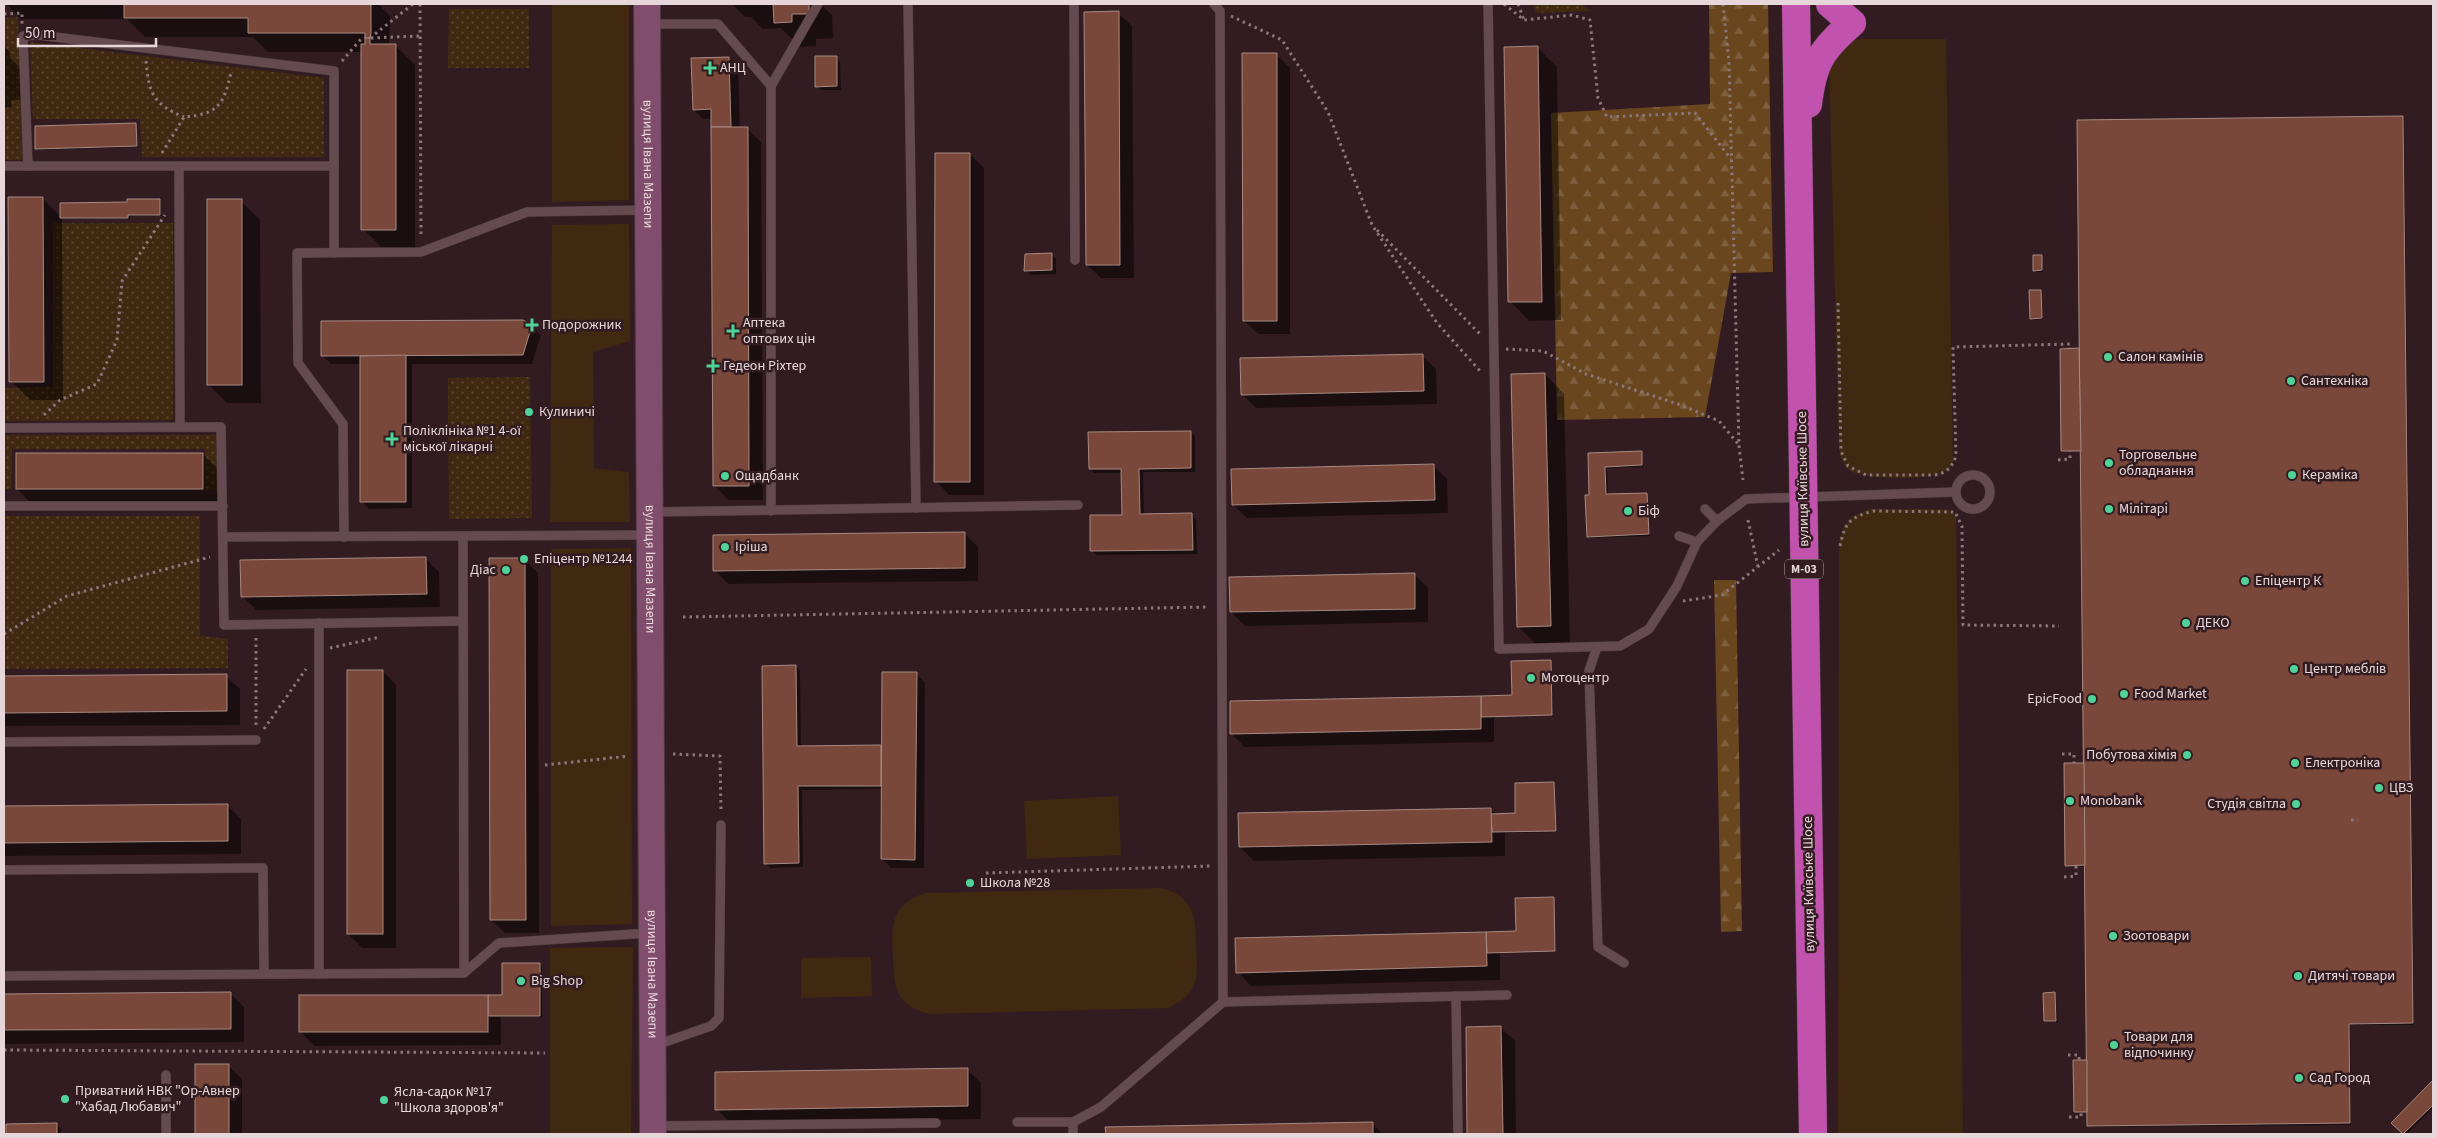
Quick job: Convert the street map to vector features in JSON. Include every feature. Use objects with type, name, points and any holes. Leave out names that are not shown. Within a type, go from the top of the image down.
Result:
[{"type":"highway","name":"вулиця Київське Шосе","points":[[1796,4],[1813,1134]]},
{"type":"highway","points":[[1798,172],[1810,90],[1819,57],[1830,42],[1852,23],[1830,4]]},
{"type":"main road","name":"вулиця Івана Мазепи","points":[[647,14],[653,1130]]},
{"type":"lane","points":[[771,511],[771,86],[818,4]]},
{"type":"lane","points":[[908,4],[916,508]]},
{"type":"lane","points":[[1074,4],[1075,260]]},
{"type":"lane","points":[[1214,4],[1220,11],[1224,1002]]},
{"type":"lane","points":[[1488,4],[1499,649],[1620,646],[1649,629],[1688,565],[1697,542],[1717,521],[1746,499],[1956,492]]},
{"type":"lane","points":[[647,14],[718,24],[771,86]]},
{"type":"lane","points":[[28,166],[23,36],[38,35],[334,71],[334,253]]},
{"type":"lane","points":[[4,166],[334,166]]},
{"type":"lane","points":[[179,166],[180,428]]},
{"type":"lane","points":[[344,537],[343,424],[298,363],[297,253],[421,252],[526,212],[648,210]]},
{"type":"lane","points":[[4,428],[222,427],[224,625],[463,621]]},
{"type":"lane","points":[[223,537],[463,536],[650,524],[771,511],[1078,504]]},
{"type":"lane","points":[[4,506],[223,506]]},
{"type":"lane","points":[[1704,509],[1717,521]]},
{"type":"lane","points":[[463,536],[464,973]]},
{"type":"lane","points":[[1679,536],[1697,542]]},
{"type":"lane","points":[[319,624],[319,974]]},
{"type":"lane","points":[[1597,647],[1588,671],[1598,947],[1624,963]]},
{"type":"lane","points":[[4,742],[256,740]]},
{"type":"lane","points":[[653,1046],[711,1026],[719,1018],[721,825]]},
{"type":"lane","points":[[4,870],[263,868],[264,974]]},
{"type":"lane","points":[[4,976],[464,973],[499,943],[652,933]]},
{"type":"lane","points":[[1017,1122],[1073,1122],[1101,1107],[1224,1002],[1507,995]]},
{"type":"lane","points":[[1456,996],[1458,1134]]},
{"type":"lane","points":[[166,1076],[166,1134]]},
{"type":"lane","points":[[1073,1122],[1073,1134]]},
{"type":"lane","points":[[653,1130],[774,1129],[936,1123]]},
{"type":"path","points":[[413,4],[370,38],[420,36]]},
{"type":"path","points":[[420,4],[421,252]]},
{"type":"path","points":[[1504,4],[1524,20],[1572,15],[1590,20],[1598,98],[1607,117],[1695,113],[1732,160]]},
{"type":"path","points":[[1518,4],[1524,20]]},
{"type":"path","points":[[1723,4],[1729,62],[1739,446],[1743,480]]},
{"type":"path","points":[[1220,11],[1282,40],[1328,112],[1372,225],[1437,323],[1495,387]]},
{"type":"path","points":[[4,14],[22,13]]},
{"type":"path","points":[[334,71],[360,39],[365,38]]},
{"type":"path","points":[[145,48],[149,89],[165,109],[184,117],[207,115],[226,96],[233,59]]},
{"type":"path","points":[[153,166],[175,135],[184,117]]},
{"type":"path","points":[[31,428],[60,400],[97,384],[117,340],[122,281],[167,212],[180,198]]},
{"type":"path","points":[[1372,225],[1494,348],[1543,351],[1586,374],[1678,404],[1718,420],[1739,446]]},
{"type":"path","points":[[1838,303],[1841,451],[1848,466],[1866,475],[1935,475],[1944,473],[1949,469],[1956,456],[1953,347],[2070,344],[2070,348]]},
{"type":"path","points":[[2058,460],[2070,460],[2070,451]]},
{"type":"path","points":[[1840,546],[1845,526],[1861,514],[1874,511],[1955,512],[1962,526],[1963,625],[2059,626]]},
{"type":"path","points":[[1748,520],[1758,567]]},
{"type":"path","points":[[1666,603],[1722,595],[1779,550]]},
{"type":"path","points":[[4,634],[66,596],[223,553]]},
{"type":"path","points":[[683,617],[1222,606]]},
{"type":"path","points":[[256,624],[256,740]]},
{"type":"path","points":[[545,764],[651,754],[720,756],[721,825]]},
{"type":"path","points":[[2062,754],[2074,754],[2074,763]]},
{"type":"path","points":[[2351,820],[2358,820]]},
{"type":"path","points":[[986,873],[1223,865]]},
{"type":"path","points":[[2064,877],[2076,876],[2076,866]]},
{"type":"path","points":[[4,1050],[545,1052]]},
{"type":"path","points":[[2068,1055],[2079,1055],[2079,1060]]},
{"type":"path","points":[[2069,1118],[2081,1117],[2080,1112]]},
{"type":"shaded area","points":[[552,4],[629,4],[629,200],[552,202]]},
{"type":"shaded area","points":[[1534,4],[1581,4],[1590,11],[1535,13]]},
{"type":"shaded area","points":[[449,9],[529,9],[529,68],[448,68]]},
{"type":"shaded area","points":[[18,17],[23,160],[4,160],[4,77],[6,76],[4,18]]},
{"type":"shaded area","points":[[1859,39],[1946,39],[1953,462],[1950,468],[1942,473],[1923,477],[1895,478],[1867,476],[1856,473],[1845,466],[1839,450],[1829,64],[1846,42]]},
{"type":"shaded area","points":[[30,42],[324,78],[324,157],[142,157],[140,119],[33,119]]},
{"type":"shaded area","points":[[53,223],[173,223],[173,420],[4,421],[4,388],[53,387]]},
{"type":"shaded area","points":[[629,224],[630,341],[593,352],[594,468],[629,472],[630,522],[550,522],[552,225]]},
{"type":"shaded area","points":[[530,377],[532,518],[449,519],[448,378]]},
{"type":"shaded area","points":[[4,435],[217,435],[217,490],[206,490],[205,449],[12,449],[11,489],[4,489]]},
{"type":"shaded area","points":[[1870,509],[1948,509],[1956,517],[1963,1134],[1838,1134],[1839,543],[1848,520]]},
{"type":"shaded area","points":[[4,516],[200,516],[200,636],[228,639],[228,668],[4,669]]},
{"type":"shaded area","points":[[631,548],[632,924],[551,926],[551,549]]},
{"type":"shaded area","points":[[1118,796],[1121,855],[1027,859],[1024,801]]},
{"type":"shaded area","points":[[1161,888],[1173,892],[1187,904],[1192,911],[1195,929],[1197,968],[1194,985],[1187,996],[1169,1008],[930,1014],[910,1006],[904,1001],[896,987],[892,946],[895,918],[905,903],[925,893]]},
{"type":"shaded area","points":[[633,947],[631,1134],[550,1134],[550,948]]},
{"type":"shaded area","points":[[871,957],[872,996],[801,998],[801,958]]},
{"type":"green space","points":[[1709,4],[1768,4],[1773,272],[1731,273],[1705,417],[1557,420],[1551,113],[1710,104]]},
{"type":"green space","points":[[1714,580],[1736,580],[1742,931],[1721,932]]},
{"type":"building","points":[[124,4],[371,4],[371,33],[370,38],[365,38],[365,33],[248,33],[248,18],[124,18]]},
{"type":"building","points":[[773,4],[809,4],[809,14],[792,14],[792,22],[774,23]]},
{"type":"building","points":[[1119,11],[1120,265],[1086,265],[1084,12]]},
{"type":"building","points":[[365,38],[370,38],[370,44],[396,44],[396,230],[361,230],[361,44],[365,44]]},
{"type":"building","points":[[1538,46],[1542,302],[1508,302],[1504,47]]},
{"type":"building","points":[[1242,53],[1277,53],[1277,321],[1243,321]]},
{"type":"building","points":[[815,56],[837,56],[837,86],[815,87]]},
{"type":"building","points":[[729,57],[731,127],[711,127],[711,109],[693,110],[691,58]]},
{"type":"building","name":"Епіцентр К","points":[[2403,116],[2413,1023],[2349,1024],[2350,1123],[2087,1126],[2077,120]]},
{"type":"building","points":[[136,123],[137,146],[35,149],[35,126]]},
{"type":"building","points":[[711,127],[748,127],[749,486],[713,486]]},
{"type":"building","points":[[935,153],[970,153],[970,482],[934,482]]},
{"type":"building","points":[[8,197],[43,197],[44,382],[9,382]]},
{"type":"building","points":[[127,199],[160,199],[160,215],[128,215],[128,218],[60,218],[60,203],[127,202]]},
{"type":"building","points":[[207,199],[242,199],[242,385],[207,385]]},
{"type":"building","points":[[1052,253],[1052,270],[1024,271],[1025,254]]},
{"type":"building","points":[[2033,255],[2042,255],[2042,270],[2033,271]]},
{"type":"building","points":[[2029,290],[2041,290],[2042,318],[2030,319]]},
{"type":"building","points":[[523,320],[532,325],[523,355],[321,356],[321,321]]},
{"type":"building","points":[[2079,348],[2081,451],[2061,451],[2060,349]]},
{"type":"building","points":[[1423,354],[1424,391],[1241,395],[1240,358]]},
{"type":"building","points":[[406,355],[406,502],[360,502],[360,356]]},
{"type":"building","points":[[1545,373],[1551,626],[1517,627],[1511,374]]},
{"type":"building","points":[[1191,431],[1191,468],[1139,469],[1140,514],[1192,513],[1193,550],[1090,551],[1090,515],[1122,515],[1121,469],[1089,469],[1088,432]]},
{"type":"building","points":[[1642,451],[1642,465],[1605,467],[1606,494],[1647,493],[1649,534],[1587,537],[1585,495],[1589,495],[1588,453]]},
{"type":"building","points":[[16,453],[203,453],[203,489],[16,489]]},
{"type":"building","points":[[1434,464],[1435,500],[1232,505],[1231,469]]},
{"type":"building","points":[[965,532],[965,568],[713,571],[713,535]]},
{"type":"building","points":[[426,557],[427,594],[241,597],[240,560]]},
{"type":"building","points":[[489,558],[525,558],[526,920],[490,920]]},
{"type":"building","points":[[1415,573],[1415,609],[1230,612],[1229,577]]},
{"type":"building","name":"Мотоцентр","points":[[1551,660],[1552,715],[1481,717],[1481,696],[1512,695],[1511,661]]},
{"type":"building","points":[[796,665],[797,746],[881,745],[881,786],[798,786],[799,863],[764,864],[762,666]]},
{"type":"building","points":[[347,670],[383,670],[383,934],[347,934]]},
{"type":"building","points":[[882,672],[917,672],[915,860],[881,859]]},
{"type":"building","points":[[227,674],[227,711],[4,713],[4,676]]},
{"type":"building","points":[[1481,696],[1481,729],[1230,734],[1230,701]]},
{"type":"building","points":[[2064,763],[2084,763],[2085,865],[2065,866]]},
{"type":"building","points":[[1554,782],[1556,831],[1492,832],[1491,814],[1515,813],[1515,783]]},
{"type":"building","points":[[228,804],[228,841],[4,843],[4,806]]},
{"type":"building","points":[[1491,808],[1492,842],[1239,847],[1238,813]]},
{"type":"building","points":[[1554,897],[1555,951],[1487,953],[1486,932],[1516,931],[1515,898]]},
{"type":"building","points":[[1486,932],[1487,966],[1236,973],[1235,938]]},
{"type":"building","name":"Big Shop","points":[[502,963],[540,963],[540,1016],[488,1016],[488,995],[502,995]]},
{"type":"building","points":[[231,992],[231,1029],[4,1030],[4,994]]},
{"type":"building","points":[[2055,992],[2056,1021],[2044,1021],[2043,993]]},
{"type":"building","points":[[299,995],[488,995],[488,1032],[299,1032]]},
{"type":"building","points":[[1501,1026],[1503,1134],[1467,1134],[1466,1027]]},
{"type":"building","points":[[2073,1060],[2087,1060],[2087,1112],[2074,1112]]},
{"type":"building","points":[[195,1064],[229,1064],[229,1134],[195,1134]]},
{"type":"building","points":[[968,1068],[968,1106],[715,1110],[715,1072]]},
{"type":"building","points":[[2433,1080],[2433,1105],[2403,1134],[2391,1123]]},
{"type":"building","points":[[1373,1122],[1373,1134],[1106,1134],[1105,1127]]},
{"type":"building","points":[[57,1123],[57,1134],[6,1134],[6,1124]]},
{"type":"place","name":"АНЦ","points":[[710,68]]},
{"type":"place","name":"Подорожник","points":[[532,325]]},
{"type":"place","name":"Аптека оптових цін","points":[[733,331]]},
{"type":"place","name":"Салон камінів","points":[[2108,357]]},
{"type":"place","name":"Гедеон Ріхтер","points":[[713,366]]},
{"type":"place","name":"Сантехніка","points":[[2291,381]]},
{"type":"place","name":"Кулиничі","points":[[529,412]]},
{"type":"place","name":"Поліклініка №1 4-ої міської лікарні","points":[[392,439]]},
{"type":"place","name":"Торговельне обладнання","points":[[2109,463]]},
{"type":"place","name":"Кераміка","points":[[2292,475]]},
{"type":"place","name":"Ощадбанк","points":[[725,476]]},
{"type":"place","name":"Мілітарі","points":[[2109,509]]},
{"type":"place","name":"Біф","points":[[1628,511]]},
{"type":"place","name":"Іріша","points":[[725,547]]},
{"type":"place","name":"Епіцентр №1244","points":[[524,559]]},
{"type":"place","name":"Діас","points":[[506,570]]},
{"type":"place","name":"Епіцентр К","points":[[2245,581]]},
{"type":"place","name":"ДЕКО","points":[[2186,623]]},
{"type":"place","name":"Центр меблів","points":[[2294,669]]},
{"type":"place","name":"Мотоцентр","points":[[1531,678]]},
{"type":"place","name":"Food Market","points":[[2124,694]]},
{"type":"place","name":"EpicFood","points":[[2092,699]]},
{"type":"place","name":"Побутова хімія","points":[[2187,755]]},
{"type":"place","name":"Електроніка","points":[[2295,763]]},
{"type":"place","name":"ЦВЗ","points":[[2379,788]]},
{"type":"place","name":"Monobank","points":[[2070,801]]},
{"type":"place","name":"Студія світла","points":[[2296,804]]},
{"type":"place","name":"Школа №28","points":[[970,883]]},
{"type":"place","name":"Зоотовари","points":[[2113,936]]},
{"type":"place","name":"Дитячі товари","points":[[2298,976]]},
{"type":"place","name":"Big Shop","points":[[521,981]]},
{"type":"place","name":"Товари для відпочинку","points":[[2114,1045]]},
{"type":"place","name":"Сад Город","points":[[2299,1078]]},
{"type":"place","name":"Приватний НВК \"Ор-Авнер \"Хабад Любавич\"","points":[[65,1099]]},
{"type":"place","name":"Ясла-садок №17 \"Школа здоров'я\"","points":[[384,1100]]}]
